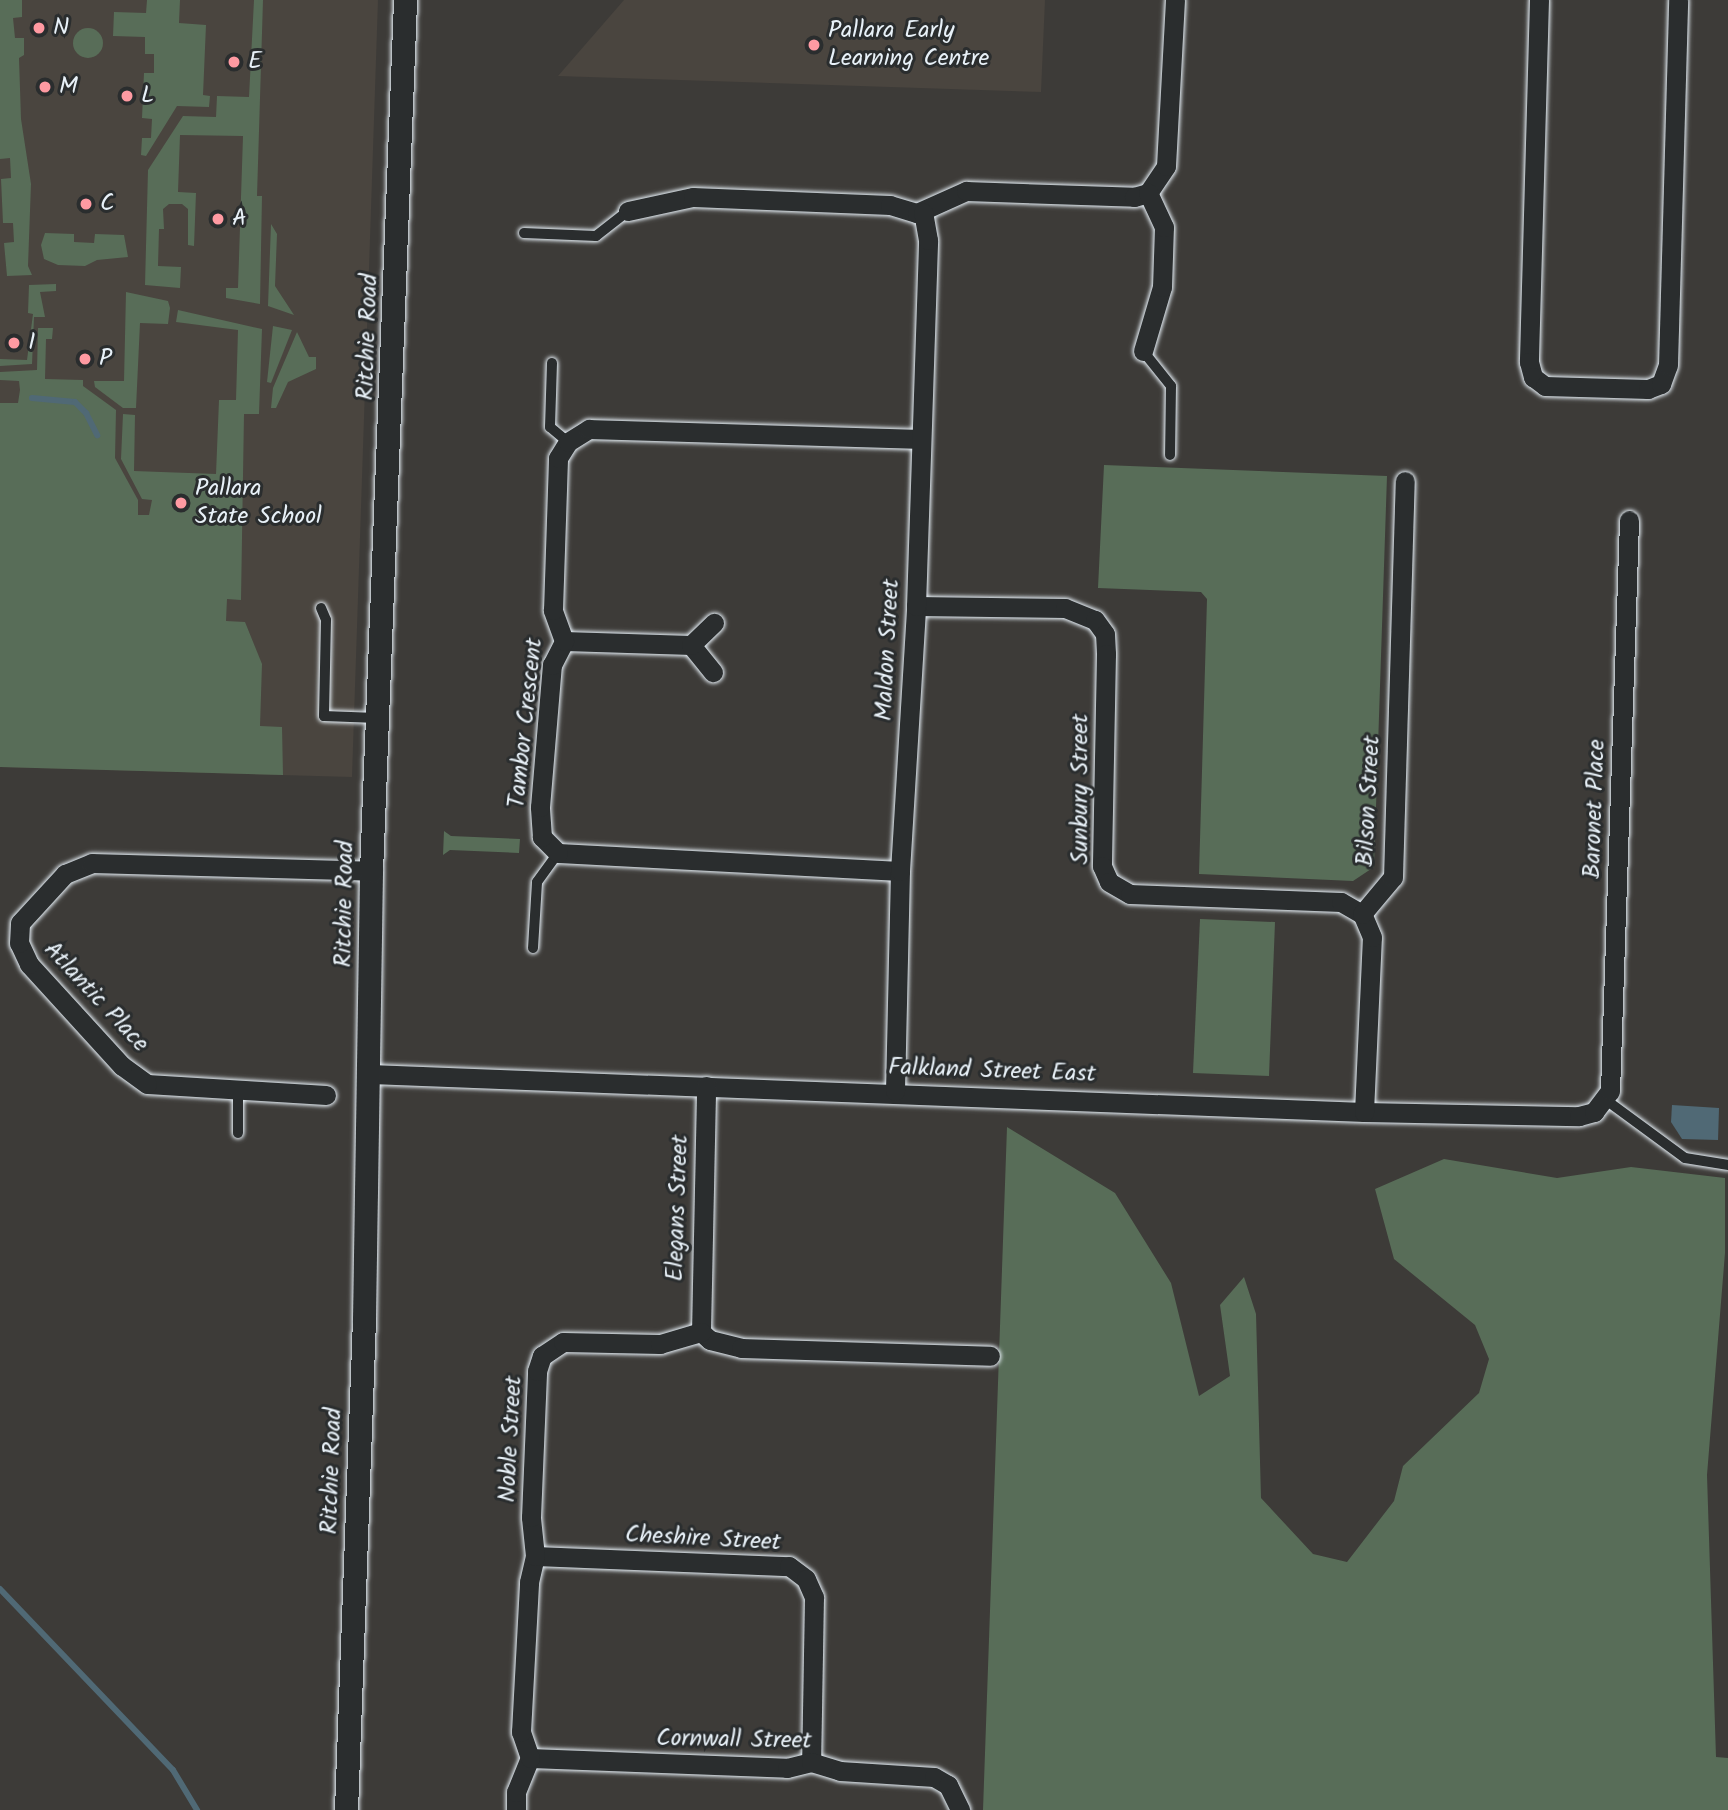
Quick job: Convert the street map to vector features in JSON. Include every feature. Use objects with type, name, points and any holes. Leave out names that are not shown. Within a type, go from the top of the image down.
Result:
[{"type":"street","name":"Ritchie Road","points":[[346,1810],[370,1074],[371,871],[405,0]]},
{"type":"street","points":[[628,211],[693,197],[890,205],[910,212],[923,212],[966,191],[1134,197],[1148,193],[1166,166],[1175,0]]},
{"type":"street","points":[[1539,0],[1529,362],[1533,377],[1545,386],[1648,389],[1661,384],[1668,365],[1678,0]]},
{"type":"street","points":[[1143,351],[1162,287],[1164,227],[1148,193]]},
{"type":"street","name":"Maldon Street","points":[[895,1091],[900,871],[916,606],[928,240],[923,212]]},
{"type":"street","points":[[568,442],[589,429],[921,439]]},
{"type":"street","name":"Tambor Crescent","points":[[558,853],[542,837],[540,807],[552,665],[564,641],[553,610],[558,458],[568,442]]},
{"type":"street","name":"Bilson Street","points":[[1362,914],[1392,877],[1405,481]]},
{"type":"street","name":"Baronet Place","points":[[1606,1100],[1629,520]]},
{"type":"street","name":"Sunbury Street","points":[[916,606],[1065,608],[1095,620],[1105,634],[1102,866],[1109,882],[1130,894],[1341,902],[1362,914]]},
{"type":"street","points":[[564,641],[691,645],[714,623]]},
{"type":"street","points":[[691,645],[713,672]]},
{"type":"street","points":[[558,853],[900,871]]},
{"type":"street","name":"Atlantic Place","points":[[326,1095],[238,1092],[147,1084],[122,1066],[21,953],[18,934],[29,909],[65,874],[92,863],[371,871]]},
{"type":"street","points":[[1362,914],[1372,937],[1364,1112]]},
{"type":"street","name":"Falkland Street East","points":[[370,1074],[895,1091],[1364,1112],[1579,1116],[1594,1112],[1606,1100]]},
{"type":"street","name":"Elegans Street","points":[[701,1332],[706,1086]]},
{"type":"street","points":[[701,1332],[710,1340],[741,1348],[990,1356]]},
{"type":"street","name":"Noble Street","points":[[530,1758],[521,1732],[529,1582],[535,1556],[531,1517],[537,1371],[542,1356],[563,1342],[660,1344],[701,1332]]},
{"type":"street","name":"Cheshire Street","points":[[535,1556],[789,1566],[806,1579],[814,1597],[811,1762]]},
{"type":"street","points":[[516,1810],[516,1792],[530,1758]]},
{"type":"street","name":"Cornwall Street","points":[[530,1758],[787,1768],[811,1762],[840,1771],[934,1777],[948,1785],[960,1810]]},
{"type":"lane","points":[[524,233],[596,236],[628,211]]},
{"type":"lane","points":[[1143,351],[1171,386],[1170,454]]},
{"type":"lane","points":[[552,363],[550,427],[568,442]]},
{"type":"lane","points":[[321,608],[326,620],[324,716],[378,718]]},
{"type":"lane","points":[[533,948],[537,882],[558,853]]},
{"type":"lane","points":[[238,1092],[238,1133]]},
{"type":"lane","points":[[1606,1100],[1685,1158],[1728,1165]]},
{"type":"shaded area","name":"Pallara State School","points":[[0,0],[378,0],[352,777],[0,767]]},
{"type":"shaded area","name":"Pallara Early Learning Centre","points":[[624,0],[1045,0],[1041,92],[558,76]]},
{"type":"green space","points":[[0,0],[22,0],[22,17],[13,18],[15,38],[24,38],[24,55],[19,58],[21,119],[31,184],[28,266],[32,275],[7,276],[4,243],[14,242],[13,223],[3,223],[1,179],[11,178],[10,158],[0,159]]},
{"type":"green space","points":[[147,0],[180,0],[179,23],[206,25],[203,95],[210,96],[209,107],[177,106],[146,156],[141,155],[142,138],[151,138],[152,119],[142,118],[144,73],[154,73],[154,54],[145,54],[145,37],[113,36],[114,12],[146,13]]},
{"type":"green space","points":[[254,0],[263,0],[257,196],[262,196],[260,304],[226,298],[226,288],[238,288],[243,136],[180,135],[178,192],[196,193],[194,246],[188,245],[188,209],[182,204],[169,204],[163,209],[164,229],[159,229],[158,266],[181,267],[180,288],[145,285],[148,170],[183,116],[216,117],[217,96],[249,97]]},
{"type":"green space","points":[[88,28],[94,29],[102,37],[102,49],[94,57],[88,58],[82,57],[74,49],[73,43],[74,37],[82,29]]},
{"type":"green space","points":[[271,224],[277,234],[275,286],[294,315],[268,306]]},
{"type":"green space","points":[[45,233],[74,234],[74,242],[94,243],[95,234],[124,235],[128,257],[97,260],[85,266],[58,265],[44,259],[41,245]]},
{"type":"green space","points":[[56,284],[56,291],[40,292],[45,317],[34,317],[32,364],[0,366],[0,359],[27,360],[33,314],[28,313],[29,285]]},
{"type":"green space","points":[[126,292],[168,301],[170,308],[168,324],[140,323],[136,408],[123,408],[95,387],[94,381],[124,381]]},
{"type":"green space","points":[[178,310],[262,329],[259,414],[244,414],[241,600],[227,599],[226,621],[245,622],[262,664],[260,726],[282,727],[283,775],[0,767],[0,403],[18,403],[20,390],[19,381],[0,380],[0,372],[37,370],[38,328],[53,328],[52,339],[46,339],[45,379],[83,380],[83,386],[116,410],[115,458],[138,500],[138,515],[149,515],[152,500],[142,499],[121,459],[123,414],[135,415],[134,471],[216,474],[219,400],[236,400],[238,330],[176,322]]},
{"type":"green space","points":[[273,326],[292,330],[271,383],[267,382]]},
{"type":"green space","points":[[297,332],[309,357],[316,357],[316,369],[288,382],[276,408],[271,408],[273,388]]},
{"type":"green space","points":[[1104,465],[1387,476],[1374,867],[1353,881],[1199,874],[1207,599],[1201,592],[1098,588]]},
{"type":"green space","points":[[444,831],[451,836],[520,839],[519,853],[450,850],[443,855]]},
{"type":"green space","points":[[1200,919],[1275,922],[1269,1076],[1193,1073]]},
{"type":"green space","points":[[1007,1127],[1115,1193],[1171,1283],[1199,1396],[1230,1376],[1220,1305],[1244,1277],[1256,1314],[1261,1498],[1313,1554],[1347,1562],[1394,1501],[1403,1466],[1479,1393],[1489,1359],[1475,1325],[1394,1259],[1375,1189],[1444,1159],[1557,1178],[1631,1167],[1725,1178],[1725,1253],[1707,1475],[1716,1757],[1728,1758],[1728,1810],[983,1810]]},
{"type":"water","points":[[1672,1105],[1719,1108],[1718,1140],[1682,1139],[1671,1122]]},
{"type":"waterway","points":[[32,398],[75,402],[86,413],[97,435]]},
{"type":"waterway","points":[[0,1589],[173,1770],[197,1810]]},
{"type":"place","name":"N","points":[[39,28]]},
{"type":"place","name":"Pallara Early Learning Centre","points":[[814,45]]},
{"type":"place","name":"E","points":[[234,62]]},
{"type":"place","name":"M","points":[[45,87]]},
{"type":"place","name":"L","points":[[127,96]]},
{"type":"place","name":"C","points":[[86,204]]},
{"type":"place","name":"A","points":[[218,219]]},
{"type":"place","name":"I","points":[[14,343]]},
{"type":"place","name":"P","points":[[85,359]]},
{"type":"place","name":"Pallara State School","points":[[181,503]]}]
